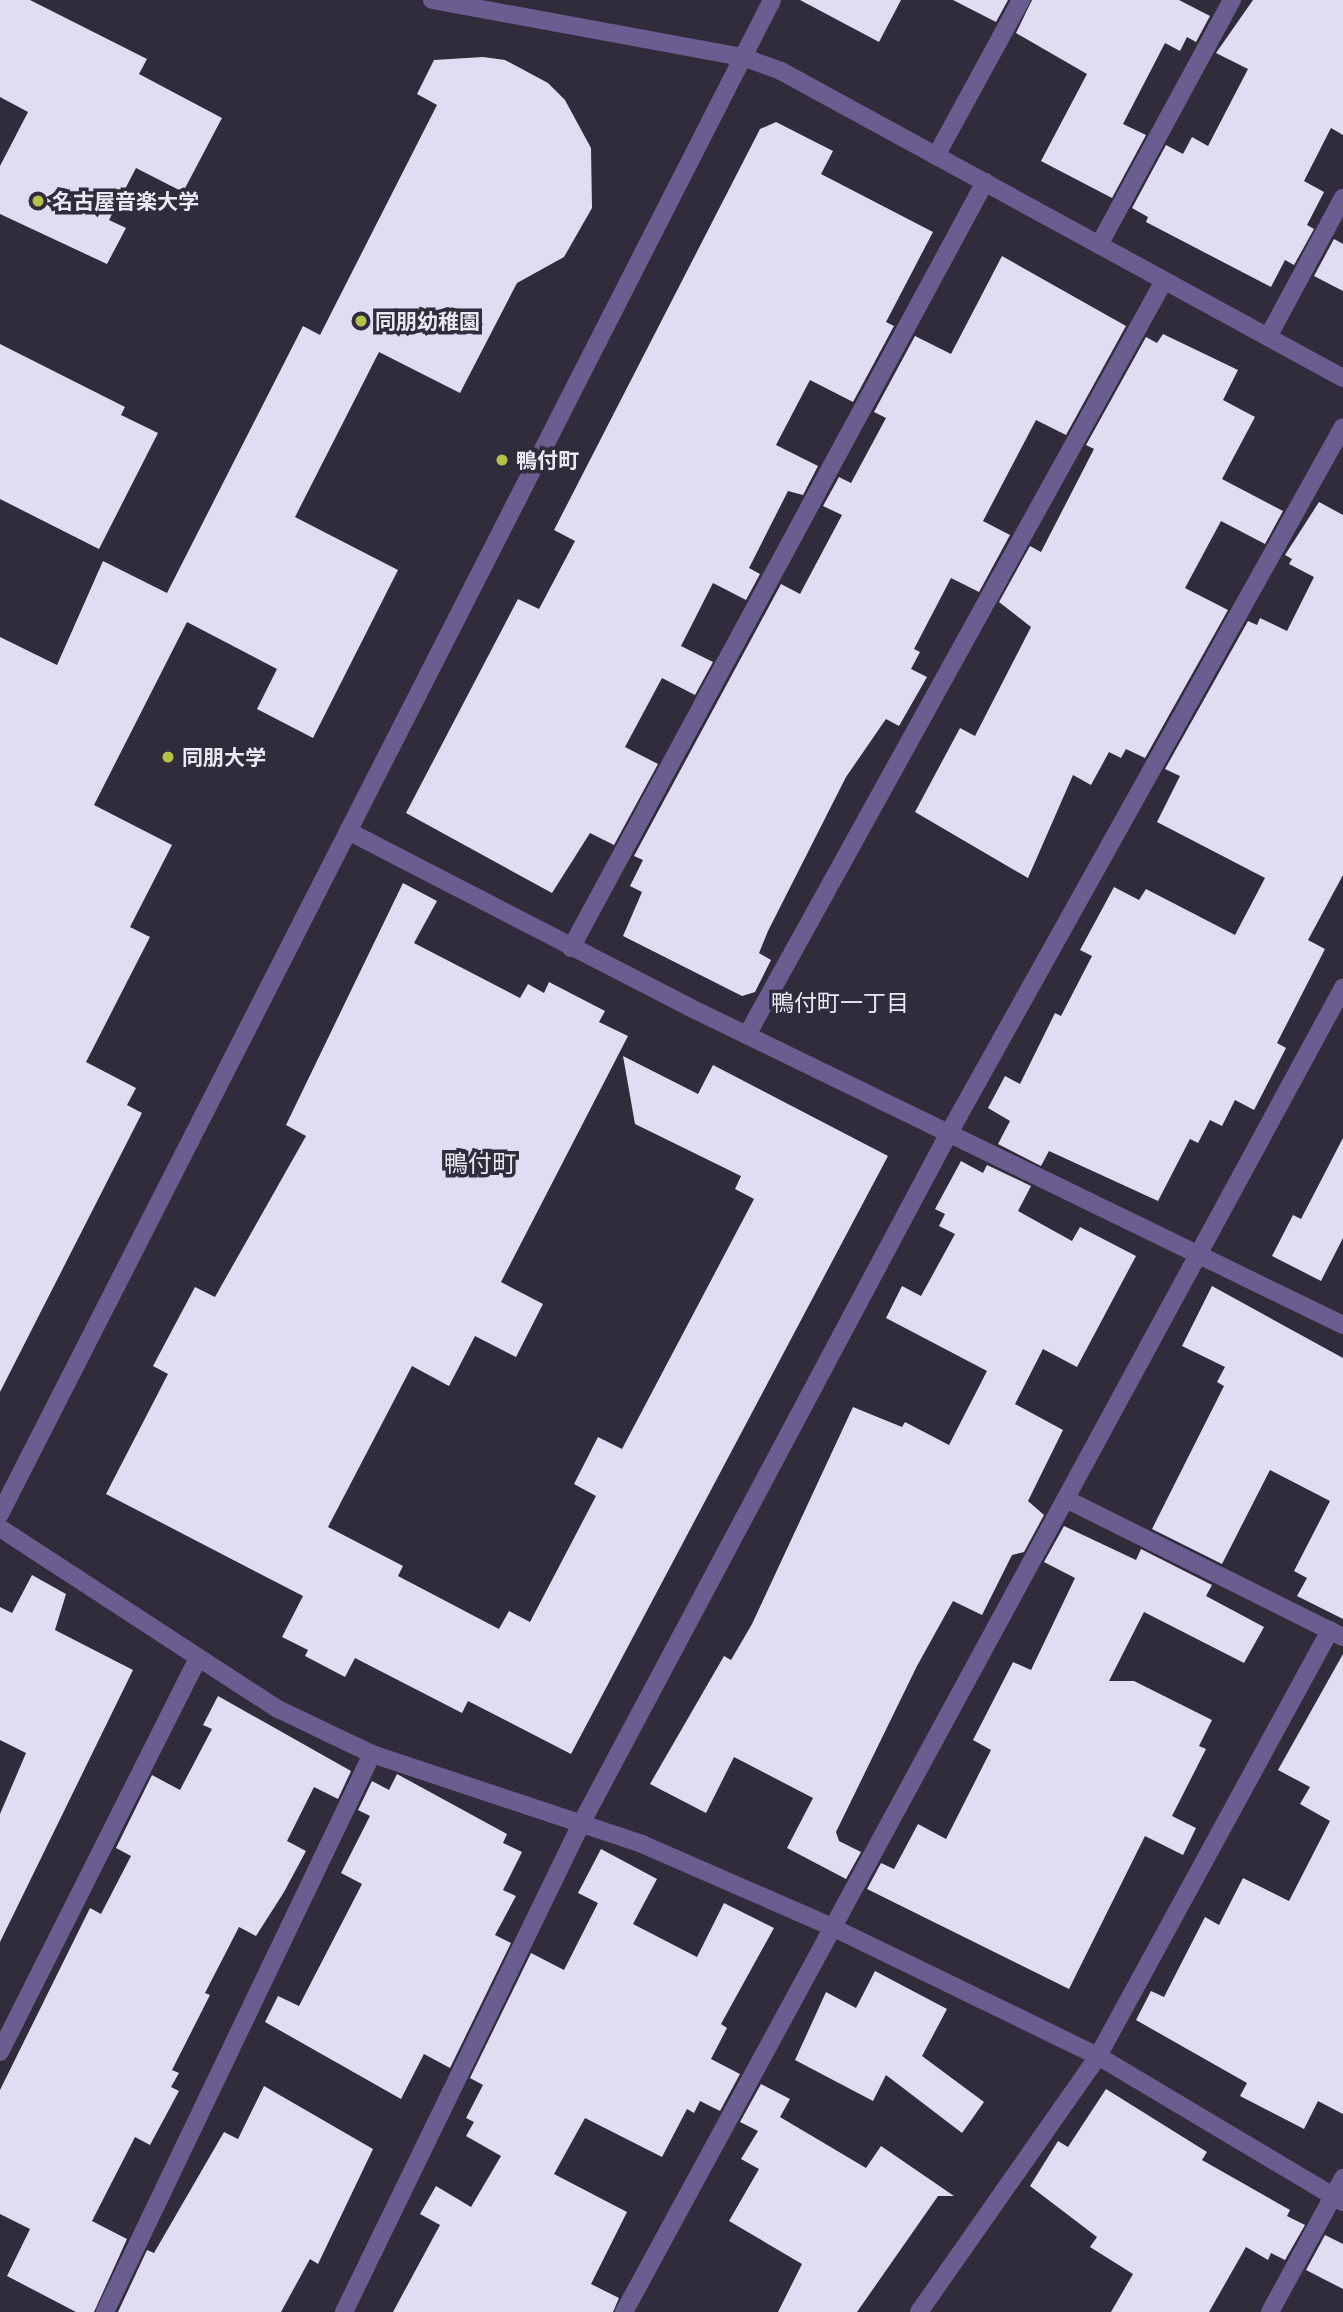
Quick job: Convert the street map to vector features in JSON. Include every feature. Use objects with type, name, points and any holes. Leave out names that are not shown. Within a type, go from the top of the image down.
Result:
[{"type":"street","points":[[432,0],[511,7],[743,57],[985,182],[1343,378]]},
{"type":"street","points":[[0,1514],[772,0]]},
{"type":"street","points":[[936,156],[1021,0]]},
{"type":"street","points":[[1099,244],[1233,0]]},
{"type":"street","points":[[570,947],[985,182]]},
{"type":"street","points":[[1268,337],[1343,198]]},
{"type":"street","points":[[747,1035],[1164,281]]},
{"type":"street","points":[[344,2312],[582,1822],[949,1133],[1343,427]]},
{"type":"street","points":[[348,831],[570,947],[747,1035],[1343,1325]]},
{"type":"street","points":[[624,2312],[1343,988]]},
{"type":"street","points":[[919,2312],[1098,2056],[1336,1633],[1066,1499]]},
{"type":"street","points":[[0,1528],[278,1709],[372,1754],[582,1822],[834,1928],[1098,2056],[1338,2199]]},
{"type":"street","points":[[0,2052],[198,1659]]},
{"type":"street","points":[[105,2312],[372,1754]]},
{"type":"street","points":[[1270,2312],[1338,2199],[1343,2178]]},
{"type":"building","points":[[0,0],[30,0],[147,59],[139,74],[222,118],[183,192],[136,168],[109,220],[126,228],[107,264],[0,214],[0,166],[28,112],[0,97]]},
{"type":"building","points":[[800,0],[901,0],[879,42]]},
{"type":"building","points":[[953,0],[1008,0],[996,22]]},
{"type":"building","points":[[1032,0],[1179,0],[1210,16],[1196,42],[1187,37],[1180,51],[1165,43],[1123,124],[1146,135],[1112,198],[1041,161],[1087,74],[1016,33]]},
{"type":"building","points":[[1253,0],[1343,0],[1343,135],[1331,128],[1304,181],[1324,192],[1307,225],[1314,229],[1294,265],[1285,260],[1271,287],[1146,222],[1148,217],[1132,208],[1166,145],[1183,154],[1192,137],[1208,146],[1248,69],[1216,53]]},
{"type":"building","points":[[483,57],[505,60],[548,83],[565,100],[591,148],[592,208],[564,257],[517,283],[460,393],[379,352],[295,517],[398,570],[313,738],[257,709],[277,669],[187,622],[94,805],[172,845],[130,927],[150,937],[86,1062],[136,1088],[127,1105],[142,1113],[0,1392],[0,637],[57,665],[103,561],[167,593],[303,326],[320,335],[437,105],[417,94],[434,60]]},
{"type":"building","points":[[776,122],[833,151],[821,174],[933,232],[886,322],[894,326],[853,402],[810,380],[776,445],[818,466],[803,495],[788,491],[749,568],[760,574],[746,600],[713,583],[681,646],[713,662],[695,695],[662,678],[625,747],[658,764],[614,845],[590,833],[552,893],[406,813],[518,599],[539,609],[575,541],[554,530],[760,129]]},
{"type":"building","points":[[1334,239],[1343,244],[1343,291],[1314,276]]},
{"type":"building","points":[[1002,256],[1126,326],[1066,435],[1036,420],[983,521],[1010,535],[979,592],[951,578],[914,649],[920,652],[911,669],[927,677],[899,726],[886,719],[846,777],[768,931],[759,953],[771,960],[755,992],[742,996],[623,936],[642,892],[630,886],[643,860],[634,856],[781,584],[800,594],[842,515],[823,506],[839,477],[851,483],[886,418],[874,412],[915,336],[951,354]]},
{"type":"building","points":[[1163,334],[1238,370],[1223,400],[1255,417],[1222,479],[1283,511],[1265,544],[1221,521],[1185,588],[1228,610],[1145,758],[1126,749],[1121,758],[1109,752],[1091,785],[1073,775],[1028,878],[915,812],[960,728],[975,736],[1031,627],[999,602],[1030,546],[1041,552],[1094,449],[1086,445],[1146,337],[1157,343]]},
{"type":"building","points":[[0,344],[125,407],[121,415],[158,433],[99,549],[0,499]]},
{"type":"building","points":[[1319,502],[1343,515],[1343,875],[1308,940],[1325,949],[1277,1043],[1286,1048],[1254,1110],[1235,1100],[1222,1126],[1210,1120],[1198,1143],[1190,1139],[1158,1201],[1049,1151],[1041,1166],[998,1144],[1010,1121],[988,1108],[1005,1076],[1020,1084],[1055,1013],[1061,1016],[1092,956],[1080,950],[1114,887],[1139,900],[1146,889],[1235,935],[1265,878],[1157,822],[1180,776],[1165,769],[1248,621],[1257,625],[1260,618],[1287,631],[1314,577],[1289,564],[1292,559],[1285,555]]},
{"type":"building","points":[[403,883],[437,901],[414,943],[520,998],[528,984],[544,993],[549,982],[605,1011],[599,1022],[628,1036],[501,1282],[543,1304],[516,1357],[475,1336],[449,1386],[412,1366],[328,1527],[403,1566],[398,1576],[499,1629],[509,1611],[530,1622],[596,1496],[574,1484],[598,1437],[622,1449],[754,1199],[735,1189],[741,1176],[635,1124],[623,1056],[698,1094],[713,1065],[888,1156],[571,1754],[468,1701],[462,1713],[355,1658],[345,1677],[305,1656],[308,1650],[282,1637],[303,1596],[106,1494],[168,1374],[153,1366],[195,1287],[215,1297],[306,1136],[286,1125]]},
{"type":"building","points":[[1343,1138],[1343,1238],[1321,1281],[1272,1256],[1293,1215],[1301,1219]]},
{"type":"building","points":[[961,1161],[983,1173],[987,1165],[1031,1186],[1018,1211],[1072,1241],[1080,1227],[1136,1256],[1077,1367],[1043,1349],[1015,1404],[1063,1430],[1028,1501],[1044,1515],[1024,1552],[1012,1555],[982,1615],[953,1601],[917,1666],[836,1832],[839,1841],[861,1852],[846,1879],[787,1848],[813,1798],[734,1757],[706,1813],[650,1784],[724,1656],[731,1660],[752,1624],[853,1407],[902,1427],[905,1422],[949,1445],[987,1371],[886,1318],[902,1286],[921,1296],[955,1234],[939,1226],[945,1214],[935,1209]]},
{"type":"building","points":[[1212,1286],[1343,1358],[1343,1619],[1297,1596],[1307,1578],[1294,1571],[1330,1501],[1270,1470],[1222,1564],[1152,1529],[1224,1386],[1217,1382],[1225,1367],[1182,1346]]},
{"type":"building","points":[[1064,1526],[1136,1560],[1141,1549],[1212,1585],[1206,1596],[1264,1627],[1244,1663],[1144,1612],[1109,1681],[1134,1681],[1212,1720],[1199,1746],[1206,1749],[1172,1816],[1196,1828],[1183,1855],[1145,1836],[1069,1989],[867,1889],[881,1863],[894,1869],[918,1824],[946,1839],[991,1750],[973,1740],[1013,1662],[1031,1670],[1075,1578],[1044,1562]]},
{"type":"building","points":[[32,1575],[66,1594],[55,1630],[133,1670],[0,1942],[0,1814],[26,1753],[0,1740],[0,1607],[12,1613]]},
{"type":"building","points":[[1343,1654],[1343,2114],[1318,2101],[1304,2129],[1240,2096],[1247,2083],[1136,2020],[1151,1991],[1164,1997],[1205,1917],[1219,1925],[1243,1878],[1289,1901],[1330,1821],[1300,1804],[1310,1787],[1278,1770]]},
{"type":"building","points":[[218,1696],[351,1771],[338,1799],[314,1787],[287,1841],[306,1851],[256,1936],[239,1927],[205,1993],[210,1995],[172,2070],[179,2073],[171,2087],[179,2091],[150,2145],[135,2137],[92,2221],[127,2239],[94,2312],[76,2312],[7,2276],[30,2229],[0,2214],[0,2090],[90,1908],[101,1914],[131,1856],[116,1848],[152,1775],[180,1790],[212,1729],[203,1725]]},
{"type":"building","points":[[397,1774],[507,1834],[503,1843],[522,1852],[503,1890],[516,1896],[495,1935],[511,1943],[450,2068],[424,2054],[401,2099],[265,2022],[278,1996],[299,2006],[362,1884],[341,1873],[370,1816],[358,1810],[372,1781],[389,1790]]},
{"type":"building","points":[[601,1849],[657,1879],[633,1924],[697,1957],[724,1903],[774,1928],[721,2024],[727,2028],[711,2059],[740,2074],[720,2111],[700,2101],[694,2113],[687,2109],[662,2157],[585,2118],[554,2174],[627,2212],[591,2284],[619,2298],[613,2312],[393,2312],[440,2225],[420,2214],[436,2186],[471,2207],[501,2156],[466,2136],[474,2122],[466,2118],[483,2085],[470,2078],[531,1953],[564,1970],[598,1903],[578,1893]]},
{"type":"building","points":[[875,1971],[947,2009],[922,2056],[984,2102],[962,2133],[886,2075],[873,2101],[795,2060],[826,1992],[856,2008]]},
{"type":"building","points":[[761,2084],[790,2099],[780,2117],[866,2168],[881,2146],[954,2196],[938,2196],[857,2312],[778,2312],[802,2264],[729,2221],[759,2169],[741,2159],[758,2131],[740,2122]]},
{"type":"building","points":[[264,2086],[373,2149],[318,2264],[310,2259],[281,2312],[118,2312],[147,2250],[154,2253],[224,2132],[238,2139]]},
{"type":"building","points":[[1106,2089],[1207,2152],[1202,2160],[1290,2210],[1287,2216],[1305,2225],[1285,2260],[1271,2253],[1268,2260],[1246,2247],[1209,2312],[1111,2312],[1133,2274],[1090,2247],[1097,2237],[1030,2186],[1058,2141],[1068,2147]]},
{"type":"building","points":[[1325,2235],[1343,2244],[1343,2289],[1306,2270]]},
{"type":"place","name":"名古屋音楽大学","points":[[38,201]]},
{"type":"place","name":"同朋幼稚園","points":[[361,321]]},
{"type":"place","name":"鴨付町","points":[[502,460]]},
{"type":"place","name":"同朋大学","points":[[168,757]]},
{"type":"district","name":"鴨付町一丁目","points":[[840,1002]]},
{"type":"district","name":"鴨付町","points":[[480,1163]]}]
